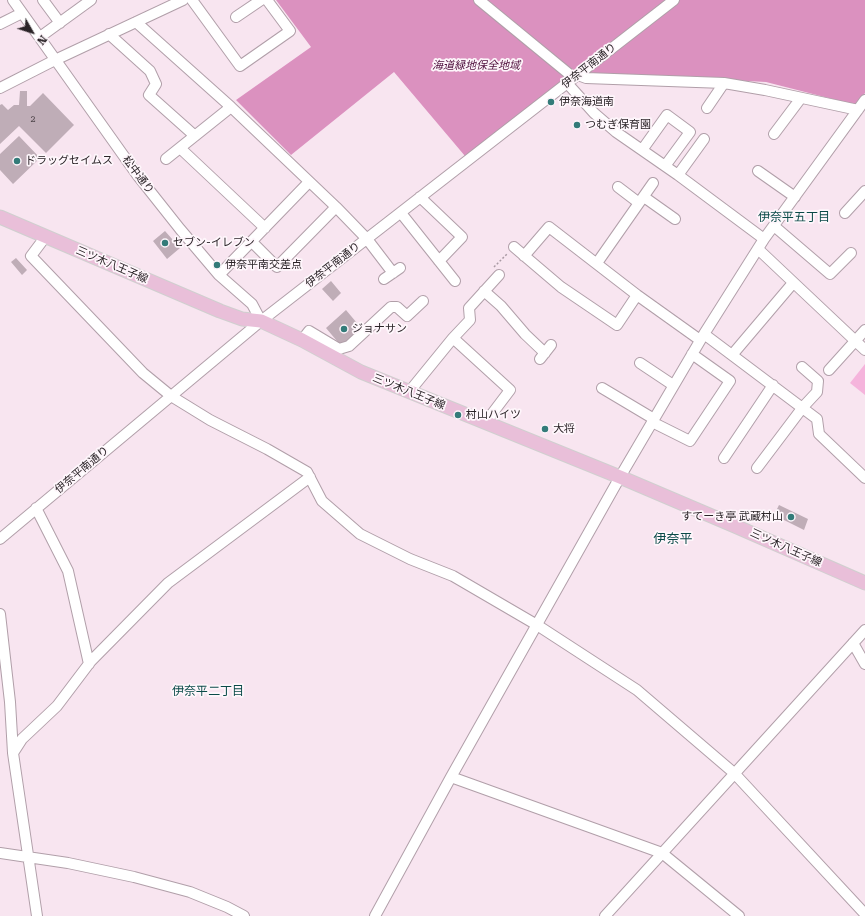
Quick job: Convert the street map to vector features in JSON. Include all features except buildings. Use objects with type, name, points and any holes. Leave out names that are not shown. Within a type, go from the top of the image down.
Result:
[{"type":"main road","name":"三ツ木八王子線","points":[[0,217],[220,311],[242,319],[261,321],[302,340],[361,372],[620,477],[865,583]]},
{"type":"street","name":"松中通り","points":[[13,0],[138,176],[219,275],[252,304],[261,321]]},
{"type":"street","points":[[43,0],[60,22]]},
{"type":"street","points":[[40,37],[91,0]]},
{"type":"street","points":[[0,88],[55,60],[182,0]]},
{"type":"street","points":[[192,0],[240,66],[290,31],[267,0]]},
{"type":"street","points":[[236,17],[260,0]]},
{"type":"street","points":[[479,0],[573,78],[594,113],[616,132],[678,175],[764,239]]},
{"type":"street","name":"伊奈平南通り","points":[[0,539],[261,321],[674,0]]},
{"type":"street","points":[[2,20],[22,13]]},
{"type":"street","points":[[136,22],[232,107],[336,207],[397,270],[384,279]]},
{"type":"street","points":[[109,34],[150,71],[156,84],[148,95],[195,136]]},
{"type":"street","points":[[573,78],[724,83],[858,110]]},
{"type":"street","points":[[707,108],[724,83]]},
{"type":"street","points":[[774,134],[801,98]]},
{"type":"street","points":[[375,916],[620,477],[702,337],[764,239],[865,100]]},
{"type":"street","points":[[166,159],[232,107]]},
{"type":"street","points":[[642,150],[667,115],[690,132],[665,166]]},
{"type":"street","points":[[678,175],[704,139]]},
{"type":"street","points":[[180,148],[265,228]]},
{"type":"street","points":[[758,171],[794,197]]},
{"type":"street","points":[[219,275],[309,182]]},
{"type":"street","points":[[597,263],[653,183]]},
{"type":"street","points":[[618,187],[675,219]]},
{"type":"street","points":[[845,213],[865,191]]},
{"type":"street","points":[[420,197],[462,237],[439,261]]},
{"type":"street","points":[[252,242],[277,267],[336,207]]},
{"type":"street","points":[[400,213],[455,281]]},
{"type":"street","points":[[774,226],[830,274],[851,253]]},
{"type":"street","points":[[524,256],[549,227],[637,295],[732,355],[803,407],[817,419],[819,434],[865,478]]},
{"type":"street","points":[[46,236],[31,256],[143,373],[171,396],[210,420],[267,449],[307,472],[322,501],[360,534],[410,559],[452,576],[537,625],[637,690],[734,773],[865,914]]},
{"type":"street","points":[[514,247],[561,286],[617,325],[637,295]]},
{"type":"street","points":[[758,249],[865,350]]},
{"type":"street","points":[[409,392],[453,338],[470,320],[470,308],[499,275]]},
{"type":"street","points":[[732,355],[793,283]]},
{"type":"street","points":[[484,292],[501,306],[525,334],[545,352]]},
{"type":"street","points":[[302,340],[309,331],[339,348],[349,346],[391,307],[397,307],[407,316],[423,301]]},
{"type":"street","points":[[829,370],[865,330]]},
{"type":"street","points":[[453,338],[510,390],[484,422]]},
{"type":"street","points":[[602,388],[653,421],[690,441],[730,381],[692,354]]},
{"type":"street","points":[[640,363],[674,385]]},
{"type":"street","points":[[757,468],[803,407],[817,392],[818,381],[802,367]]},
{"type":"street","points":[[724,458],[773,385]]},
{"type":"street","points":[[14,753],[22,739],[57,706],[89,664],[168,583],[310,477]]},
{"type":"street","points":[[36,508],[68,571],[89,664]]},
{"type":"street","points":[[0,614],[14,753],[37,916]]},
{"type":"street","points":[[605,916],[865,630]]},
{"type":"street","points":[[853,643],[865,664]]},
{"type":"street","points":[[452,777],[662,853],[739,916]]},
{"type":"street","points":[[0,852],[68,863],[134,877],[190,892],[227,907],[244,916]]},
{"type":"path","points":[[499,275],[492,268],[514,247]]},
{"type":"shaded area","points":[[865,364],[865,395],[850,383]]},
{"type":"green space","name":"海道緑地保全地域","points":[[276,0],[865,0],[865,93],[856,105],[766,82],[576,72],[565,82],[465,156],[394,72],[291,155],[236,100],[311,47]]},
{"type":"place","name":"伊奈海道南","points":[[551,102]]},
{"type":"place","name":"つむぎ保育園","points":[[577,125]]},
{"type":"place","name":"ドラッグセイムス","points":[[17,161]]},
{"type":"place","name":"セブン-イレブン","points":[[165,243]]},
{"type":"place","name":"伊奈平南交差点","points":[[217,265]]},
{"type":"place","name":"ジョナサン","points":[[344,329]]},
{"type":"place","name":"村山ハイツ","points":[[458,415]]},
{"type":"place","name":"大将","points":[[545,429]]},
{"type":"place","name":"すてーき亭 武蔵村山","points":[[791,517]]},
{"type":"district","name":"伊奈平五丁目","points":[[794,217]]},
{"type":"district","name":"伊奈平","points":[[673,539]]},
{"type":"district","name":"伊奈平二丁目","points":[[208,691]]}]
